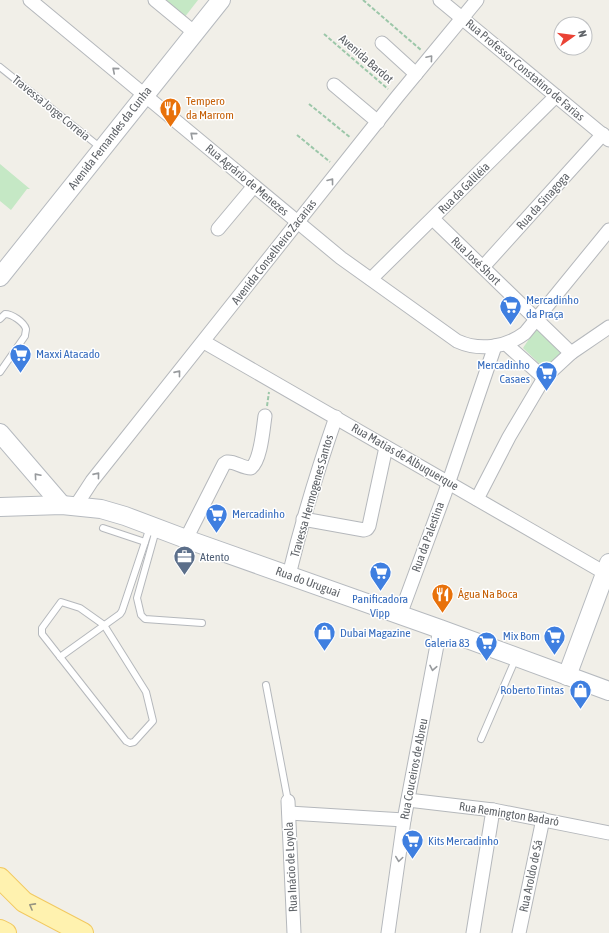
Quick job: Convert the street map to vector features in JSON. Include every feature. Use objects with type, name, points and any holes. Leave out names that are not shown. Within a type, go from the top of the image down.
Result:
[{"type":"main road","points":[[0,878],[24,902],[67,930]]},
{"type":"main road","points":[[0,930],[6,933]]},
{"type":"street","name":"Rua Agrário de Menezes","points":[[30,0],[341,258],[457,341],[465,345],[475,347],[500,345],[516,340],[525,333],[536,320]]},
{"type":"street","points":[[156,0],[195,33]]},
{"type":"street","name":"Avenida Fernandes da Cunha","points":[[0,277],[221,0]]},
{"type":"street","name":"Rua Professor Constatino de Farias","points":[[440,0],[606,137]]},
{"type":"street","name":"Avenida Conselheiro Zacarias","points":[[68,506],[92,481],[204,342],[397,97],[477,0]]},
{"type":"street","points":[[382,43],[416,74]]},
{"type":"street","points":[[334,85],[378,122]]},
{"type":"street","name":"Rua da Galiléia","points":[[371,279],[556,96]]},
{"type":"street","name":"Rua da Sinagoga","points":[[483,267],[606,137]]},
{"type":"street","points":[[218,229],[254,186]]},
{"type":"street","name":"Rua José Short","points":[[433,218],[571,354]]},
{"type":"street","points":[[536,320],[609,230]]},
{"type":"street","points":[[477,499],[509,437],[544,378],[571,354],[609,327]]},
{"type":"street","name":"Rua Matias de Albuquerque","points":[[204,342],[477,499],[606,577]]},
{"type":"street","points":[[500,345],[544,378]]},
{"type":"street","name":"Rua da Palestina","points":[[400,615],[500,345]]},
{"type":"street","points":[[186,539],[224,464],[226,462],[230,462],[247,468],[251,468],[253,466],[258,453],[265,416]]},
{"type":"street","name":"Travessa Hermogenes Santos","points":[[290,575],[303,519],[336,417]]},
{"type":"street","points":[[0,433],[68,506]]},
{"type":"street","points":[[303,519],[364,530],[368,529],[370,526],[386,447]]},
{"type":"street","name":"Rua do Uruguai","points":[[0,507],[68,506],[101,509],[151,531],[186,539],[290,575],[609,691]]},
{"type":"street","points":[[567,676],[606,577]]},
{"type":"street","name":"Rua Couceiros de Abreu","points":[[388,933],[404,820],[440,629]]},
{"type":"street","name":"Rua Remington Badaró","points":[[408,800],[493,810],[609,833]]},
{"type":"street","points":[[288,807],[404,820]]},
{"type":"street","name":"Rua Inácio de Loyola","points":[[288,807],[294,933]]},
{"type":"street","points":[[473,933],[493,810]]},
{"type":"street","name":"Rua Aroldo de Sá","points":[[519,933],[543,819]]},
{"type":"lane","name":"Travessa Jorge Correia","points":[[0,67],[102,150]]},
{"type":"lane","points":[[0,319],[5,314],[10,314],[24,326],[26,330],[25,336],[0,372]]},
{"type":"lane","points":[[103,528],[151,531]]},
{"type":"lane","points":[[151,531],[137,598],[141,615],[145,619],[202,623]]},
{"type":"lane","points":[[60,657],[120,614],[151,531]]},
{"type":"lane","points":[[61,602],[80,608],[104,625],[146,692],[153,718],[151,724],[134,742],[130,743],[126,741],[60,657],[41,631],[61,602]]},
{"type":"lane","points":[[481,739],[516,657]]},
{"type":"lane","points":[[266,685],[288,807]]},
{"type":"path","points":[[363,0],[424,52]]},
{"type":"path","name":"Avenida Bardot","points":[[324,34],[397,97]]},
{"type":"path","points":[[309,104],[360,145]]},
{"type":"path","points":[[297,135],[334,166]]},
{"type":"path","points":[[265,416],[271,381]]},
{"type":"green space","points":[[162,0],[198,0],[184,18]]},
{"type":"green space","points":[[0,164],[30,189],[27,189],[11,210],[0,201]]},
{"type":"green space","points":[[537,327],[562,354],[544,368],[523,348]]},
{"type":"place","name":"Tempero da Marrom","points":[[171,128]]},
{"type":"place","name":"Mercadinho da Praça","points":[[510,326]]},
{"type":"place","name":"Maxxi Atacado","points":[[21,374]]},
{"type":"place","name":"Mercadinho Casaes","points":[[546,392]]},
{"type":"place","name":"Mercadinho","points":[[216,534]]},
{"type":"place","name":"Atento","points":[[184,576]]},
{"type":"place","name":"Panificadora Vipp","points":[[380,592]]},
{"type":"place","name":"Água Na Boca","points":[[443,614]]},
{"type":"place","name":"Dubai Magazine","points":[[324,652]]},
{"type":"place","name":"Mix Bom","points":[[555,656]]},
{"type":"place","name":"Galeria 83","points":[[486,662]]},
{"type":"place","name":"Roberto Tintas","points":[[580,710]]},
{"type":"place","name":"Kits Mercadinho","points":[[412,860]]}]
